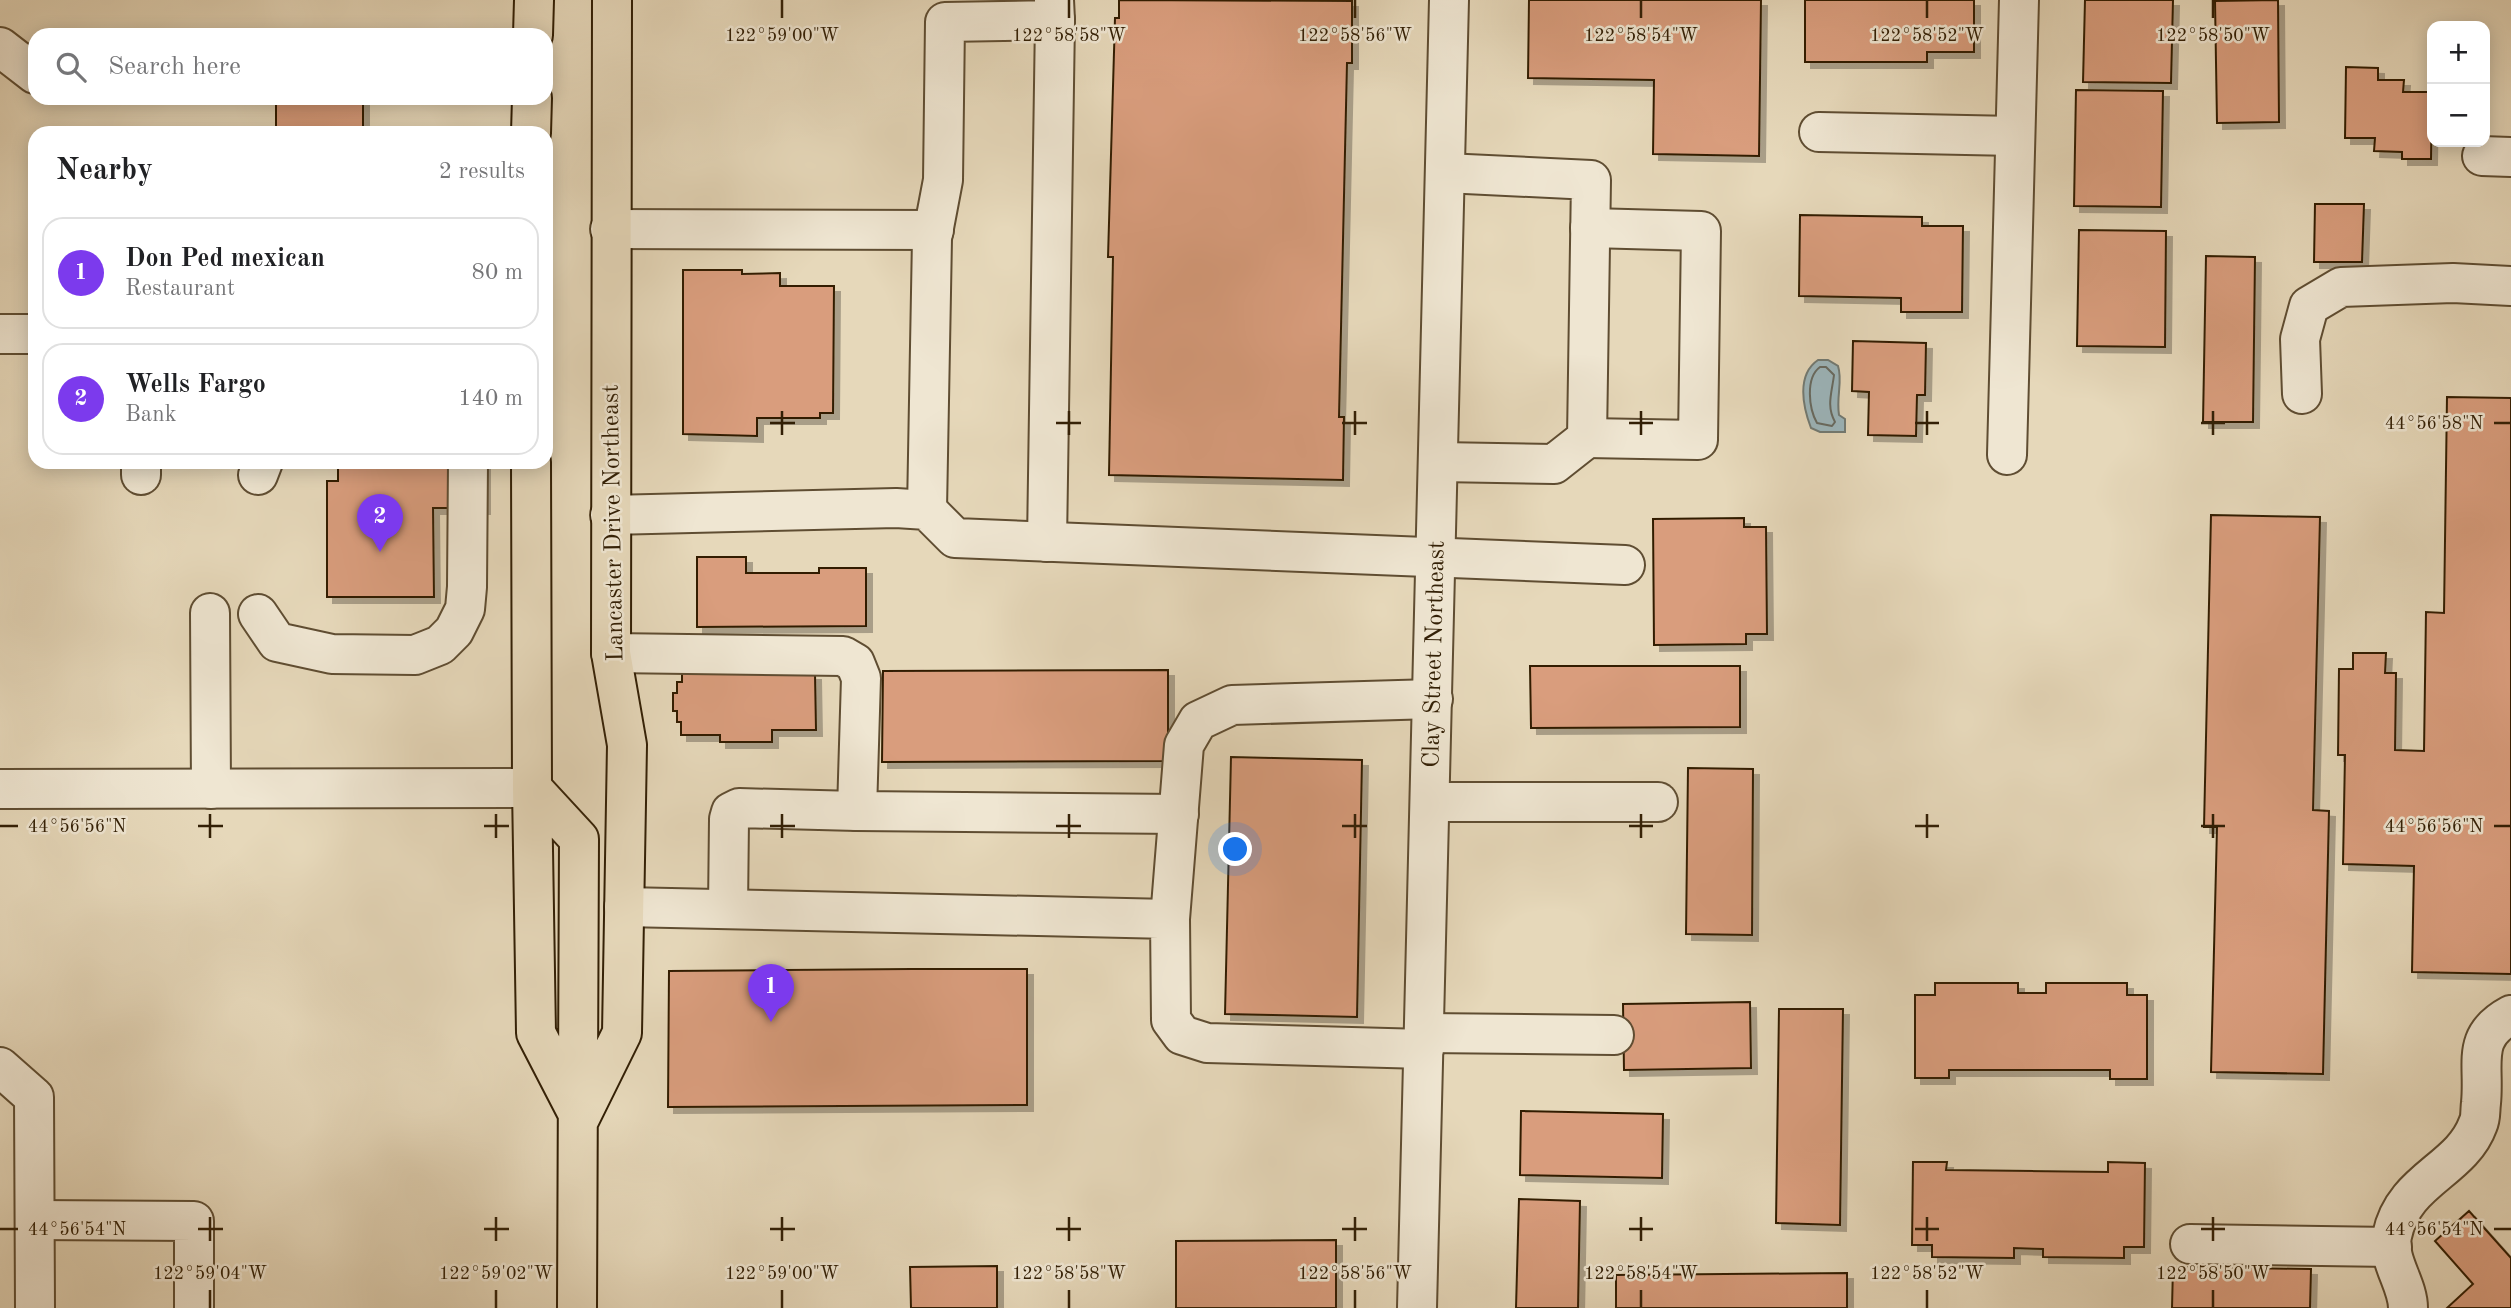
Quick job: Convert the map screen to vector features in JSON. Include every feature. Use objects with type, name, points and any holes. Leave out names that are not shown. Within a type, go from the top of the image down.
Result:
[{"type":"main road","points":[[533,28],[534,0]]},
{"type":"main road","name":"Lancaster Drive Northeast","points":[[578,1308],[580,1118],[622,1032],[627,745],[611,653],[612,0]]},
{"type":"main road","points":[[531,126],[532,105]]},
{"type":"main road","name":"Lancaster Drive Northeast","points":[[531,469],[532,788],[537,1033],[580,1118]]},
{"type":"street","name":"Clay Street Northeast","points":[[1418,1308],[1449,0]]},
{"type":"street","points":[[2007,455],[2019,0]]},
{"type":"street","points":[[927,510],[934,230],[943,180],[945,22],[1054,10],[1047,542]]},
{"type":"street","points":[[0,47],[28,69]]},
{"type":"street","points":[[1819,132],[2015,136]]},
{"type":"street","points":[[1446,173],[1591,180],[1587,438]]},
{"type":"street","points":[[1439,462],[1553,464],[1587,438],[1698,440],[1701,231],[1590,228]]},
{"type":"street","points":[[610,229],[934,230]]},
{"type":"street","points":[[2302,394],[2300,339],[2309,306],[2341,287],[2453,284],[2511,286]]},
{"type":"street","points":[[0,334],[28,334]]},
{"type":"street","points":[[440,645],[445,600],[446,469]]},
{"type":"street","points":[[258,614],[277,642],[331,654],[415,656],[440,645],[454,631],[465,609],[468,469]]},
{"type":"street","points":[[610,515],[897,508],[927,510],[955,538],[1625,565]]},
{"type":"street","points":[[211,613],[211,789]]},
{"type":"street","points":[[611,653],[843,656],[855,663],[861,678],[857,811]]},
{"type":"street","points":[[1433,699],[1232,705],[1198,721],[1184,745],[1170,919],[1171,1020],[1182,1035],[1208,1043],[1424,1041],[1614,1035]]},
{"type":"street","points":[[0,789],[532,788]]},
{"type":"street","points":[[1430,802],[1658,802]]},
{"type":"street","points":[[727,909],[729,819],[731,812],[739,808],[1179,814]]},
{"type":"street","points":[[624,907],[1170,919]]},
{"type":"street","points":[[2408,1308],[2394,1262],[2391,1238],[2398,1215],[2409,1197],[2464,1150],[2479,1123],[2483,1080],[2482,1044],[2494,1024],[2511,1015]]},
{"type":"street","points":[[0,1067],[34,1097],[35,1308]]},
{"type":"street","points":[[35,1220],[194,1221],[194,1308]]},
{"type":"street","points":[[2190,1244],[2392,1247]]},
{"type":"water","points":[[1818,360],[1828,360],[1838,366],[1839,415],[1845,419],[1845,432],[1820,432],[1811,428],[1803,392],[1806,374]]},
{"type":"building","points":[[1119,0],[1352,1],[1352,63],[1347,63],[1339,417],[1344,417],[1343,480],[1109,475],[1113,257],[1108,257],[1115,18],[1119,18]]},
{"type":"building","points":[[1529,0],[1761,0],[1759,156],[1653,154],[1654,80],[1528,78]]},
{"type":"building","points":[[1805,0],[1974,0],[1974,52],[1927,52],[1927,62],[1805,62]]},
{"type":"building","points":[[2085,0],[2173,0],[2171,83],[2083,82]]},
{"type":"building","points":[[2278,0],[2279,122],[2217,123],[2215,1]]},
{"type":"building","points":[[2346,67],[2378,68],[2378,80],[2404,80],[2403,92],[2427,92],[2427,147],[2431,147],[2431,159],[2402,159],[2402,152],[2374,151],[2375,138],[2345,138]]},
{"type":"building","points":[[2076,90],[2163,91],[2161,207],[2074,206]]},
{"type":"building","points":[[276,105],[363,105],[363,126],[276,126]]},
{"type":"building","points":[[2315,204],[2364,204],[2362,262],[2314,262]]},
{"type":"building","points":[[1800,215],[1922,217],[1922,226],[1963,226],[1962,312],[1901,312],[1901,298],[1799,296]]},
{"type":"building","points":[[2079,230],[2166,231],[2165,347],[2077,346]]},
{"type":"building","points":[[2206,256],[2255,257],[2253,422],[2203,422]]},
{"type":"building","points":[[683,270],[742,270],[742,274],[780,273],[780,286],[834,286],[833,413],[820,413],[820,418],[757,418],[757,436],[683,434]]},
{"type":"building","points":[[1853,341],[1926,343],[1925,395],[1917,395],[1916,436],[1868,435],[1869,392],[1852,391]]},
{"type":"building","points":[[2447,397],[2511,398],[2511,974],[2412,972],[2414,866],[2343,864],[2345,755],[2338,755],[2339,669],[2353,669],[2353,653],[2386,653],[2385,673],[2396,673],[2395,750],[2424,751],[2426,612],[2444,613]]},
{"type":"building","points":[[338,469],[484,469],[484,508],[433,508],[434,597],[327,597],[327,481],[338,481]]},
{"type":"building","points":[[2211,515],[2320,517],[2313,810],[2329,811],[2323,1074],[2211,1072],[2217,827],[2204,827]]},
{"type":"building","points":[[1744,518],[1744,527],[1766,527],[1767,634],[1746,634],[1746,644],[1654,645],[1653,519]]},
{"type":"building","points":[[697,557],[746,557],[746,573],[819,573],[819,568],[866,568],[866,626],[697,627]]},
{"type":"building","points":[[1530,666],[1740,666],[1740,727],[1531,728]]},
{"type":"building","points":[[682,669],[711,669],[711,674],[815,674],[816,730],[772,730],[772,742],[720,742],[720,735],[681,735],[681,722],[677,722],[677,711],[673,711],[673,693],[677,693],[677,682],[682,682]]},
{"type":"building","points":[[1168,670],[1168,761],[882,762],[883,671]]},
{"type":"building","points":[[1231,757],[1362,760],[1357,1017],[1225,1014]]},
{"type":"building","points":[[1688,768],[1753,769],[1752,935],[1686,934]]},
{"type":"building","points":[[1027,969],[1027,1105],[668,1107],[669,971]]},
{"type":"building","points":[[1935,983],[2018,983],[2018,993],[2046,993],[2046,983],[2127,983],[2127,995],[2147,995],[2147,1079],[2110,1079],[2110,1070],[1949,1070],[1949,1078],[1915,1078],[1915,995],[1935,995]]},
{"type":"building","points":[[1750,1002],[1751,1068],[1624,1070],[1623,1004]]},
{"type":"building","points":[[1779,1009],[1843,1009],[1840,1225],[1776,1223]]},
{"type":"building","points":[[1521,1111],[1663,1114],[1662,1178],[1520,1175]]},
{"type":"building","points":[[1913,1162],[1947,1162],[1946,1170],[2108,1172],[2108,1162],[2145,1163],[2144,1247],[2124,1247],[2124,1258],[2043,1257],[2043,1249],[2014,1248],[2014,1258],[1932,1257],[1932,1245],[1912,1245]]},
{"type":"building","points":[[1519,1199],[1580,1201],[1578,1308],[1516,1308]]},
{"type":"building","points":[[2469,1211],[2511,1258],[2511,1308],[2447,1308],[2473,1284],[2435,1241]]},
{"type":"building","points":[[1336,1240],[1336,1308],[1176,1308],[1176,1241]]},
{"type":"building","points":[[997,1266],[997,1308],[911,1308],[910,1267]]},
{"type":"building","points":[[2173,1267],[2311,1269],[2310,1308],[2172,1308]]},
{"type":"building","points":[[1847,1273],[1847,1308],[1616,1308],[1616,1275]]},
{"type":"place","name":"Wells Fargo","points":[[380,552]]},
{"type":"place","name":"Don Ped mexican","points":[[771,1022]]}]
